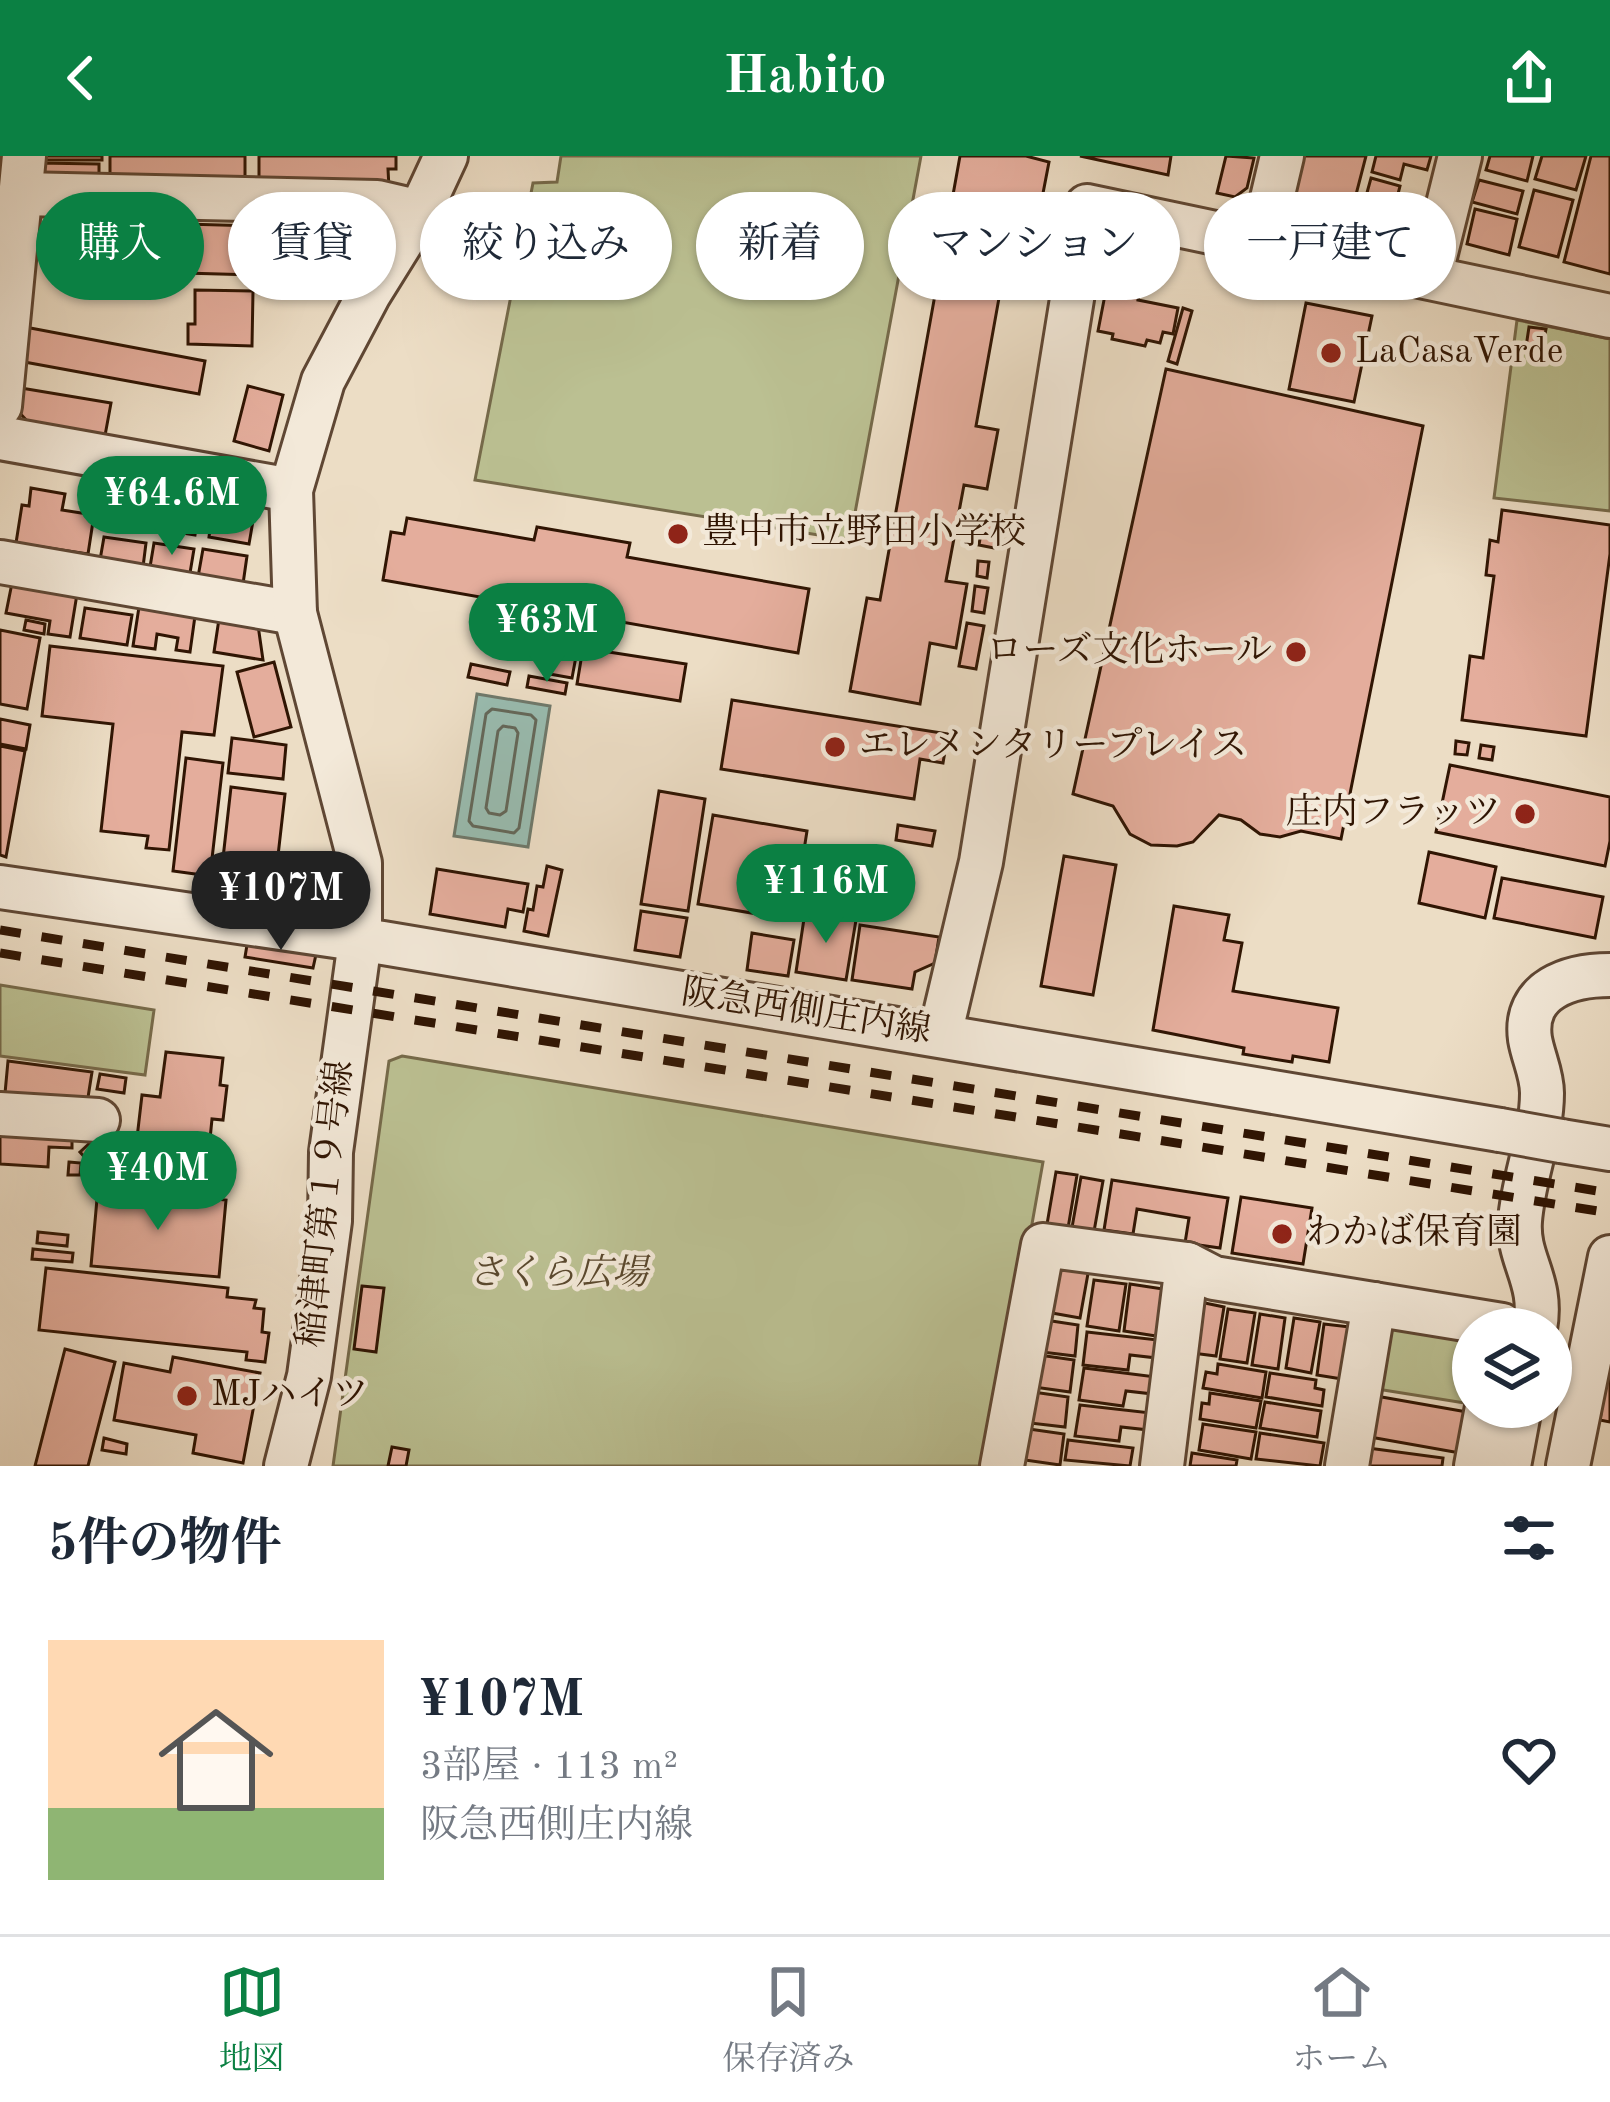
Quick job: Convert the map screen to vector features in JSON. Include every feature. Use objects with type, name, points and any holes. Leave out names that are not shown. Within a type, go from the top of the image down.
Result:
[{"type":"street","name":"稲津町第１９号線","points":[[429,192],[446,156]]},
{"type":"street","points":[[1274,192],[1282,156]]},
{"type":"street","points":[[1451,192],[1460,156]]},
{"type":"street","points":[[0,406],[7,270],[22,175],[377,202],[420,212]]},
{"type":"street","points":[[940,1035],[981,862],[1087,206],[1204,229]]},
{"type":"street","name":"稲津町第１９号線","points":[[286,1466],[309,1376],[330,1222],[331,1153],[360,941],[360,863],[295,613],[291,490],[323,380],[420,212]]},
{"type":"street","points":[[1456,283],[1610,316]]},
{"type":"street","points":[[0,438],[291,490]]},
{"type":"street","points":[[0,562],[295,613]]},
{"type":"street","name":"阪急西側庄内線","points":[[0,887],[940,1035],[1610,1148]]},
{"type":"street","points":[[1539,1308],[1520,1224],[1542,1094],[1530,1037],[1532,1010],[1552,985],[1585,975],[1610,975]]},
{"type":"street","points":[[0,1114],[98,1120]]},
{"type":"street","points":[[1002,1466],[1043,1245],[1187,1264],[1214,1278],[1452,1317]]},
{"type":"street","points":[[1568,1466],[1605,1304],[1610,1257]]},
{"type":"street","points":[[1162,1466],[1187,1264]]},
{"type":"street","points":[[1347,1466],[1374,1304]]},
{"type":"street","points":[[1476,1466],[1483,1428]]},
{"type":"street","points":[[1509,1466],[1516,1428]]},
{"type":"green space","points":[[561,156],[921,156],[914,192],[888,192],[888,300],[894,300],[850,540],[475,480],[510,300],[672,300],[672,192],[531,192],[533,183],[557,182]]},
{"type":"green space","points":[[1517,320],[1610,339],[1610,511],[1494,498]]},
{"type":"green space","points":[[0,985],[154,1010],[145,1075],[0,1056]]},
{"type":"green space","name":"さくら広場","points":[[402,1056],[1043,1162],[989,1466],[333,1466],[389,1061]]},
{"type":"green space","points":[[1397,1325],[1452,1336],[1452,1401],[1377,1389],[1386,1333]]},
{"type":"water","points":[[477,694],[550,706],[528,847],[454,836]]},
{"type":"building","points":[[39,156],[102,156],[102,160],[39,160]]},
{"type":"building","points":[[110,156],[245,156],[245,181],[110,177]]},
{"type":"building","points":[[259,156],[396,156],[396,169],[388,169],[389,188],[259,188]]},
{"type":"building","points":[[960,156],[1026,156],[1049,162],[1043,192],[954,192]]},
{"type":"building","points":[[1080,156],[1171,156],[1168,175]]},
{"type":"building","points":[[1226,156],[1254,158],[1247,188],[1217,192]]},
{"type":"building","points":[[1304,156],[1366,156],[1357,192],[1295,192]]},
{"type":"building","points":[[1376,156],[1431,156],[1427,170],[1404,164],[1400,180],[1372,172]]},
{"type":"building","points":[[1490,156],[1533,156],[1527,181],[1486,170]]},
{"type":"building","points":[[1542,156],[1586,156],[1576,190],[1535,179]]},
{"type":"building","points":[[1591,156],[1610,156],[1610,274],[1564,262]]},
{"type":"building","points":[[38,163],[99,164],[99,181],[38,180]]},
{"type":"building","points":[[1371,178],[1400,186],[1398,192],[1367,192]]},
{"type":"building","points":[[1479,180],[1523,191],[1517,214],[1472,202]]},
{"type":"building","points":[[1534,190],[1573,200],[1558,257],[1519,247]]},
{"type":"building","points":[[1475,209],[1517,219],[1509,255],[1467,244]]},
{"type":"building","points":[[204,225],[228,225],[228,274],[204,274]]},
{"type":"building","points":[[204,290],[228,291],[228,300],[253,300],[252,346],[188,344],[188,324],[195,324],[195,300],[204,300]]},
{"type":"building","points":[[934,300],[999,300],[976,426],[998,430],[987,489],[964,485],[946,581],[967,584],[956,648],[930,643],[920,704],[850,691],[867,598],[880,600]]},
{"type":"building","points":[[1104,300],[1138,300],[1178,308],[1173,334],[1163,332],[1160,343],[1147,340],[1145,346],[1098,331]]},
{"type":"building","name":"LaCasaVerde","points":[[1306,303],[1372,316],[1354,402],[1289,389]]},
{"type":"building","points":[[1183,308],[1192,311],[1177,364],[1168,361]]},
{"type":"building","points":[[25,327],[205,361],[199,394],[19,361]]},
{"type":"building","points":[[1529,327],[1546,329],[1542,350],[1526,347]]},
{"type":"building","points":[[1166,369],[1423,426],[1341,839],[1301,831],[1280,837],[1260,834],[1241,820],[1219,815],[1193,842],[1151,845],[1130,834],[1113,806],[1073,794]]},
{"type":"building","points":[[248,386],[283,395],[269,451],[234,441]]},
{"type":"building","points":[[21,388],[111,403],[104,441],[28,422],[17,410]]},
{"type":"building","points":[[31,488],[65,494],[62,510],[94,515],[88,554],[16,543],[22,505],[29,506]]},
{"type":"building","points":[[120,490],[150,495],[145,526],[103,519],[106,499],[118,501]]},
{"type":"building","points":[[170,498],[200,502],[195,535],[158,529],[162,502],[169,503]]},
{"type":"building","points":[[213,508],[254,515],[249,544],[209,537]]},
{"type":"building","points":[[1502,510],[1610,525],[1586,736],[1462,720],[1470,656],[1483,658],[1494,576],[1486,575],[1490,540],[1498,542]]},
{"type":"building","points":[[984,514],[1000,517],[994,548],[979,545]]},
{"type":"building","points":[[407,518],[534,540],[537,527],[630,543],[627,557],[809,589],[798,653],[383,580],[391,532],[404,534]]},
{"type":"building","points":[[104,537],[146,543],[143,567],[100,560]]},
{"type":"building","points":[[154,543],[194,549],[190,573],[150,567]]},
{"type":"building","points":[[203,549],[247,556],[243,584],[198,577]]},
{"type":"building","points":[[978,561],[989,562],[987,578],[977,576]]},
{"type":"building","points":[[12,583],[77,594],[70,637],[48,634],[50,621],[6,613]]},
{"type":"building","points":[[975,586],[988,588],[984,613],[972,611]]},
{"type":"building","points":[[139,607],[195,616],[190,652],[176,650],[178,638],[157,634],[155,649],[133,646]]},
{"type":"building","points":[[85,608],[132,615],[127,645],[80,638]]},
{"type":"building","points":[[219,619],[258,625],[263,660],[214,652]]},
{"type":"building","points":[[26,620],[45,624],[44,634],[24,630]]},
{"type":"building","points":[[967,623],[984,626],[976,669],[959,666]]},
{"type":"building","points":[[0,630],[40,638],[27,709],[0,704]]},
{"type":"building","points":[[50,646],[223,666],[214,735],[182,732],[169,850],[146,848],[148,836],[101,831],[113,724],[42,716]]},
{"type":"building","points":[[549,646],[577,651],[572,678],[544,673]]},
{"type":"building","points":[[583,648],[686,664],[680,701],[577,684]]},
{"type":"building","points":[[274,662],[291,727],[254,737],[237,672]]},
{"type":"building","points":[[471,664],[510,672],[507,685],[468,677]]},
{"type":"building","points":[[529,676],[567,683],[565,694],[527,687]]},
{"type":"building","name":"エレメンタリープレイス","points":[[732,700],[948,734],[943,763],[920,759],[914,799],[721,769]]},
{"type":"building","points":[[0,719],[30,725],[26,749],[0,744]]},
{"type":"building","points":[[232,738],[286,745],[283,779],[228,773]]},
{"type":"building","points":[[1456,741],[1469,743],[1467,755],[1455,754]]},
{"type":"building","points":[[1481,745],[1494,747],[1492,760],[1479,758]]},
{"type":"building","points":[[0,746],[25,751],[6,857],[0,855]]},
{"type":"building","points":[[186,758],[223,763],[210,876],[173,871]]},
{"type":"building","name":"庄内フラッツ","points":[[1450,765],[1610,797],[1605,866],[1436,832]]},
{"type":"building","points":[[231,787],[285,794],[274,891],[220,885]]},
{"type":"building","points":[[659,791],[705,799],[688,911],[641,904]]},
{"type":"building","points":[[713,815],[807,831],[793,920],[698,904]]},
{"type":"building","points":[[898,825],[935,831],[932,846],[896,840]]},
{"type":"building","points":[[1429,852],[1496,867],[1485,918],[1419,903]]},
{"type":"building","points":[[1064,856],[1116,865],[1093,995],[1041,986]]},
{"type":"building","points":[[547,866],[562,870],[548,936],[524,931]]},
{"type":"building","points":[[437,869],[528,884],[523,912],[508,909],[505,927],[430,914]]},
{"type":"building","points":[[1502,878],[1603,897],[1595,938],[1494,918]]},
{"type":"building","points":[[1174,906],[1229,915],[1224,940],[1242,943],[1233,991],[1338,1008],[1329,1062],[1243,1054],[1244,1048],[1153,1030]]},
{"type":"building","points":[[641,911],[687,918],[680,957],[635,950]]},
{"type":"building","points":[[805,912],[856,920],[846,980],[796,972]]},
{"type":"building","points":[[860,925],[939,937],[935,963],[915,972],[912,989],[852,980]]},
{"type":"building","points":[[752,933],[794,940],[788,976],[747,970]]},
{"type":"building","points":[[248,939],[317,950],[313,968],[245,957]]},
{"type":"building","points":[[166,1052],[223,1058],[220,1085],[227,1086],[223,1120],[212,1119],[209,1149],[229,1151],[226,1166],[232,1170],[228,1179],[204,1177],[202,1189],[132,1181],[142,1095],[160,1097]]},
{"type":"building","points":[[8,1061],[92,1072],[86,1110],[4,1104]]},
{"type":"building","points":[[100,1074],[126,1078],[124,1093],[97,1089]]},
{"type":"building","points":[[0,1125],[72,1128],[72,1148],[49,1147],[48,1167],[0,1164]]},
{"type":"building","points":[[104,1130],[122,1150],[98,1172],[80,1152]]},
{"type":"building","points":[[69,1162],[81,1163],[80,1175],[68,1175]]},
{"type":"building","points":[[1056,1172],[1077,1175],[1067,1234],[1046,1230]]},
{"type":"building","points":[[1081,1177],[1103,1181],[1093,1237],[1071,1233]]},
{"type":"building","points":[[1112,1180],[1228,1198],[1220,1248],[1185,1243],[1189,1218],[1137,1209],[1133,1234],[1104,1230]]},
{"type":"building","points":[[98,1188],[226,1200],[219,1277],[91,1266]]},
{"type":"building","points":[[1241,1197],[1312,1208],[1303,1264],[1232,1253]]},
{"type":"building","points":[[38,1232],[68,1235],[67,1246],[37,1243]]},
{"type":"building","points":[[33,1249],[73,1253],[72,1262],[32,1259]]},
{"type":"building","points":[[1061,1263],[1089,1268],[1080,1318],[1052,1313]]},
{"type":"building","points":[[46,1268],[228,1288],[227,1297],[256,1300],[254,1308],[264,1309],[262,1332],[269,1333],[265,1362],[246,1360],[247,1352],[39,1330]]},
{"type":"building","points":[[1094,1280],[1126,1284],[1119,1331],[1087,1326]]},
{"type":"building","points":[[1130,1284],[1163,1289],[1156,1336],[1124,1331]]},
{"type":"building","points":[[362,1286],[384,1288],[376,1352],[354,1349]]},
{"type":"building","points":[[1200,1302],[1224,1307],[1216,1356],[1192,1353]]},
{"type":"building","points":[[1228,1309],[1255,1313],[1247,1363],[1220,1359]]},
{"type":"building","points":[[1260,1314],[1285,1318],[1278,1369],[1252,1365]]},
{"type":"building","points":[[1294,1318],[1320,1322],[1311,1373],[1286,1368]]},
{"type":"building","points":[[1045,1320],[1078,1325],[1075,1356],[1042,1352]]},
{"type":"building","points":[[1324,1324],[1350,1327],[1342,1379],[1317,1375]]},
{"type":"building","points":[[1087,1332],[1158,1340],[1157,1358],[1130,1355],[1128,1370],[1083,1365]]},
{"type":"building","points":[[65,1349],[115,1362],[88,1466],[35,1466]]},
{"type":"building","points":[[1039,1355],[1074,1360],[1070,1392],[1034,1387]]},
{"type":"building","name":"MJハイツ","points":[[173,1357],[260,1373],[243,1463],[193,1453],[196,1435],[114,1420],[124,1363],[170,1372]]},
{"type":"building","points":[[1218,1364],[1266,1372],[1262,1398],[1203,1388],[1206,1372],[1217,1374]]},
{"type":"building","points":[[1084,1368],[1156,1377],[1153,1394],[1126,1391],[1123,1406],[1079,1400]]},
{"type":"building","points":[[1270,1373],[1316,1380],[1315,1388],[1324,1390],[1322,1406],[1266,1397]]},
{"type":"building","points":[[1610,1375],[1610,1422],[1600,1420]]},
{"type":"building","points":[[1033,1392],[1068,1397],[1065,1427],[1030,1423]]},
{"type":"building","points":[[1210,1393],[1261,1401],[1256,1428],[1200,1419],[1202,1403],[1209,1404]]},
{"type":"building","points":[[1376,1396],[1452,1409],[1452,1428],[1464,1428],[1460,1453],[1370,1437]]},
{"type":"building","points":[[1265,1402],[1321,1411],[1317,1437],[1260,1428]]},
{"type":"building","points":[[1080,1405],[1151,1413],[1149,1430],[1121,1427],[1119,1441],[1075,1436]]},
{"type":"building","points":[[1203,1424],[1256,1432],[1251,1459],[1199,1450]]},
{"type":"building","points":[[1029,1429],[1064,1434],[1060,1465],[1025,1460]]},
{"type":"building","points":[[1260,1433],[1324,1443],[1320,1466],[1256,1459]]},
{"type":"building","points":[[104,1438],[127,1444],[126,1454],[102,1450]]},
{"type":"building","points":[[1068,1440],[1133,1448],[1130,1466],[1065,1460]]},
{"type":"building","points":[[392,1447],[409,1450],[406,1466],[388,1466]]},
{"type":"building","points":[[1368,1448],[1443,1458],[1442,1466],[1365,1466]]},
{"type":"building","points":[[1192,1453],[1237,1460],[1236,1466],[1190,1466]]},
{"type":"railway","points":[[0,930],[1610,1193]]},
{"type":"railway","points":[[0,953],[1610,1213]]},
{"type":"place","name":"LaCasaVerde","points":[[1331,353]]},
{"type":"place","name":"豊中市立野田小学校","points":[[678,534]]},
{"type":"place","name":"ローズ文化ホール","points":[[1296,652]]},
{"type":"place","name":"エレメンタリープレイス","points":[[835,747]]},
{"type":"place","name":"庄内フラッツ","points":[[1525,814]]},
{"type":"place","name":"わかば保育園","points":[[1282,1234]]},
{"type":"place","name":"MJハイツ","points":[[187,1396]]}]
